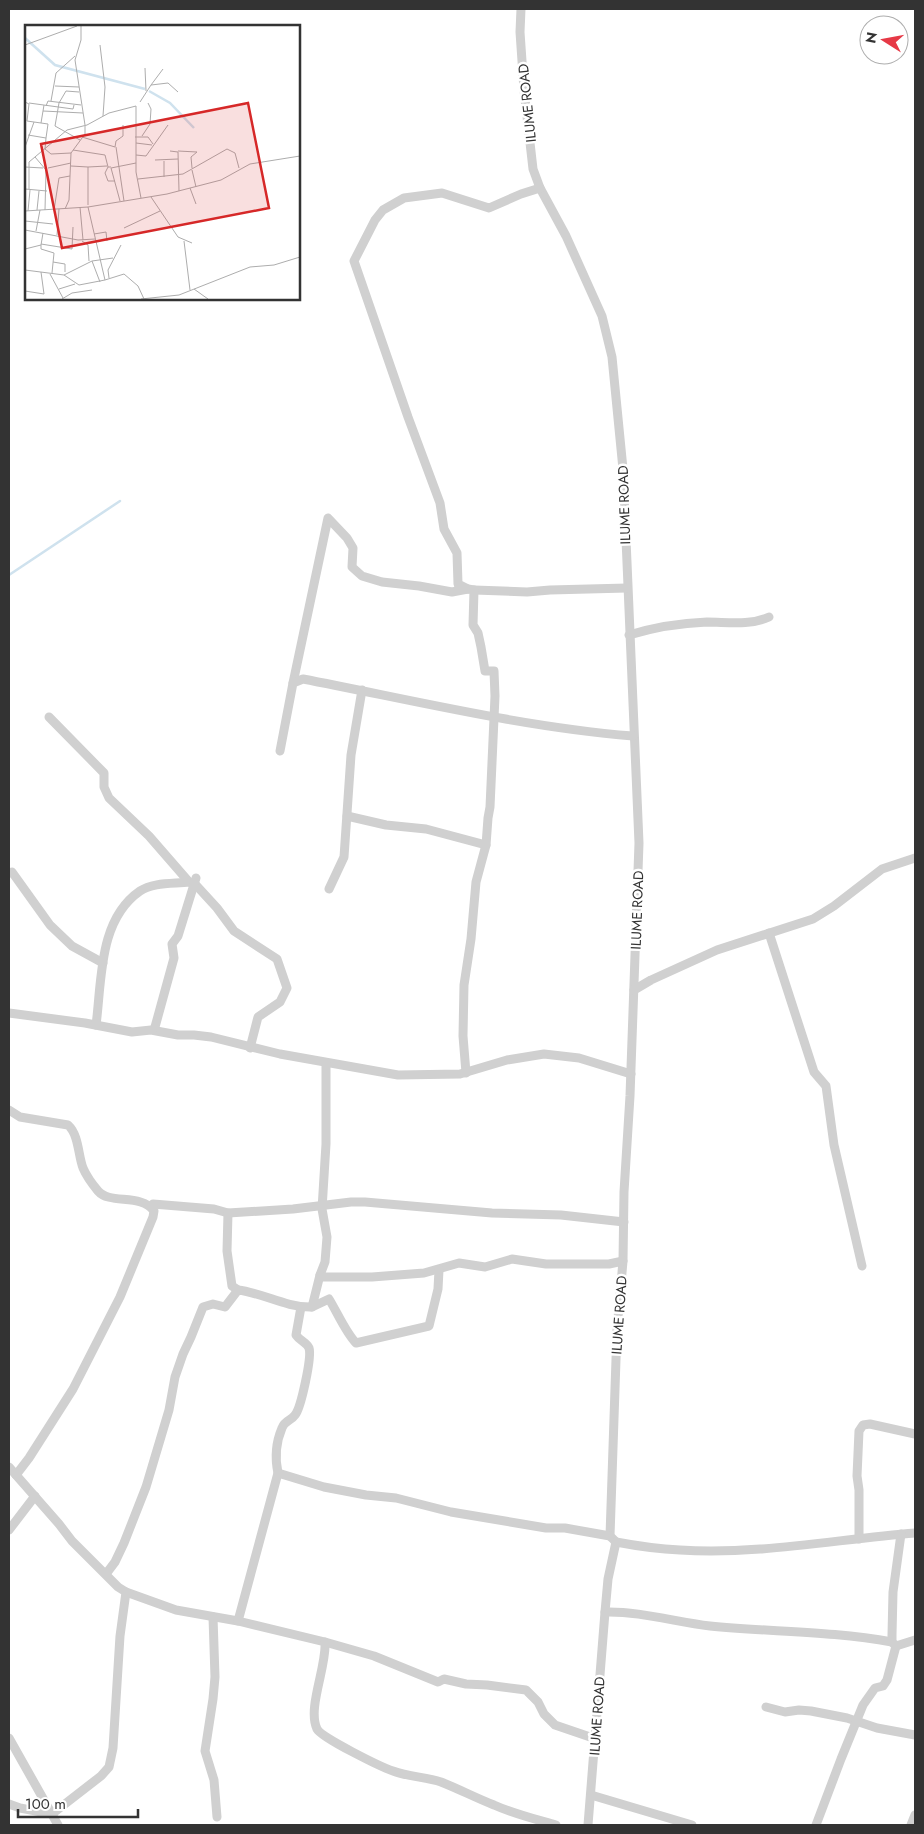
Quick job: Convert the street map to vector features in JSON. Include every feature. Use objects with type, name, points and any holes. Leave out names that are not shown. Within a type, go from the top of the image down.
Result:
[{"type":"street","name":"ILUME ROAD","points":[[521,9],[520,32],[524,90],[533,168],[540,188],[581,267],[602,316],[612,357],[623,469],[639,843],[631,1074],[617,1330],[612,1539],[604,1612],[588,1825]]},
{"type":"street","points":[[471,590],[458,584],[457,553],[444,529],[440,503],[354,261],[375,220],[383,210],[404,198],[442,193],[489,208],[540,188]]},
{"type":"street","points":[[280,751],[328,518],[347,538],[353,548],[352,567],[362,576],[382,582],[452,592],[471,590],[527,592],[627,588]]},
{"type":"street","points":[[466,1072],[463,1036],[464,985],[471,939],[476,882],[486,846],[490,807],[494,717],[494,671],[485,671],[478,634],[473,625],[471,590]]},
{"type":"street","points":[[629,635],[681,625],[711,622],[744,623],[760,621],[769,617]]},
{"type":"street","points":[[293,683],[303,679],[494,717],[584,732],[633,736]]},
{"type":"street","points":[[329,889],[344,857],[351,755],[362,690]]},
{"type":"street","points":[[49,718],[104,773],[104,787],[109,798],[150,836],[193,881],[234,931],[277,959],[286,988],[280,1002],[258,1017],[250,1048]]},
{"type":"street","points":[[347,816],[386,824],[426,829],[486,846]]},
{"type":"street","points":[[634,990],[651,980],[709,954],[812,919],[841,901],[882,869],[915,858]]},
{"type":"street","points":[[9,872],[12,872],[50,925],[72,946],[104,963]]},
{"type":"street","points":[[96,1025],[106,945],[112,926],[129,902],[141,891],[149,887],[193,881]]},
{"type":"street","points":[[155,1027],[174,958],[172,944],[178,936],[193,881]]},
{"type":"street","points":[[769,933],[814,1072],[826,1086],[834,1145],[862,1266]]},
{"type":"street","points":[[9,1013],[132,1032],[151,1030],[178,1035],[211,1037],[250,1048],[398,1075],[433,1075],[466,1072],[507,1060],[544,1054],[580,1058],[631,1074]]},
{"type":"street","points":[[312,1307],[325,1262],[327,1237],[322,1204],[326,1144],[326,1063]]},
{"type":"street","points":[[9,1110],[20,1117],[68,1125],[72,1129],[83,1168],[99,1192],[105,1196],[127,1198],[150,1206],[154,1211],[120,1297],[73,1389],[16,1475]]},
{"type":"street","points":[[154,1204],[214,1209],[228,1213],[365,1202],[492,1213],[561,1215],[624,1222]]},
{"type":"street","points":[[228,1213],[227,1251],[232,1286],[238,1290],[301,1307],[312,1307],[329,1299],[350,1338],[356,1343],[429,1326],[438,1289],[439,1270]]},
{"type":"street","points":[[320,1275],[324,1278],[372,1278],[424,1273],[459,1263],[485,1267],[512,1259],[546,1264],[609,1264],[622,1261]]},
{"type":"street","points":[[106,1574],[115,1562],[121,1549],[146,1487],[169,1410],[175,1377],[200,1312],[206,1305],[213,1304],[225,1307],[238,1290]]},
{"type":"street","points":[[238,1621],[278,1474],[276,1461],[281,1429],[285,1422],[296,1415],[300,1406],[310,1363],[310,1351],[307,1344],[299,1340],[296,1335],[301,1307]]},
{"type":"street","points":[[859,1539],[859,1490],[857,1476],[859,1431],[863,1425],[870,1424],[915,1434]]},
{"type":"street","points":[[9,1467],[72,1541],[126,1592],[176,1610],[238,1621],[374,1656],[438,1682],[444,1678],[466,1684],[526,1690],[538,1702],[544,1714],[555,1725],[596,1738]]},
{"type":"street","points":[[278,1474],[324,1487],[366,1495],[396,1498],[451,1512],[546,1528],[565,1528],[612,1539],[681,1550],[742,1550],[915,1532]]},
{"type":"street","points":[[9,1530],[35,1496]]},
{"type":"street","points":[[816,1825],[863,1705],[875,1688],[885,1684],[894,1644],[893,1592],[902,1534]]},
{"type":"street","points":[[9,1804],[52,1814],[101,1776],[109,1767],[113,1748],[120,1636],[126,1592]]},
{"type":"street","points":[[604,1612],[633,1614],[712,1626],[826,1633],[894,1644],[915,1640]]},
{"type":"street","points":[[213,1617],[215,1677],[205,1751],[214,1780],[217,1817]]},
{"type":"street","points":[[325,1642],[326,1652],[315,1701],[315,1724],[318,1731],[325,1737],[367,1760],[394,1772],[443,1783],[514,1814],[556,1825]]},
{"type":"street","points":[[766,1707],[785,1712],[811,1711],[847,1718],[915,1736]]},
{"type":"street","points":[[9,1738],[58,1825]]},
{"type":"street","points":[[591,1795],[692,1825]]},
{"type":"street","points":[[910,1825],[915,1815]]},
{"type":"waterway","points":[[9,575],[120,501]]}]
